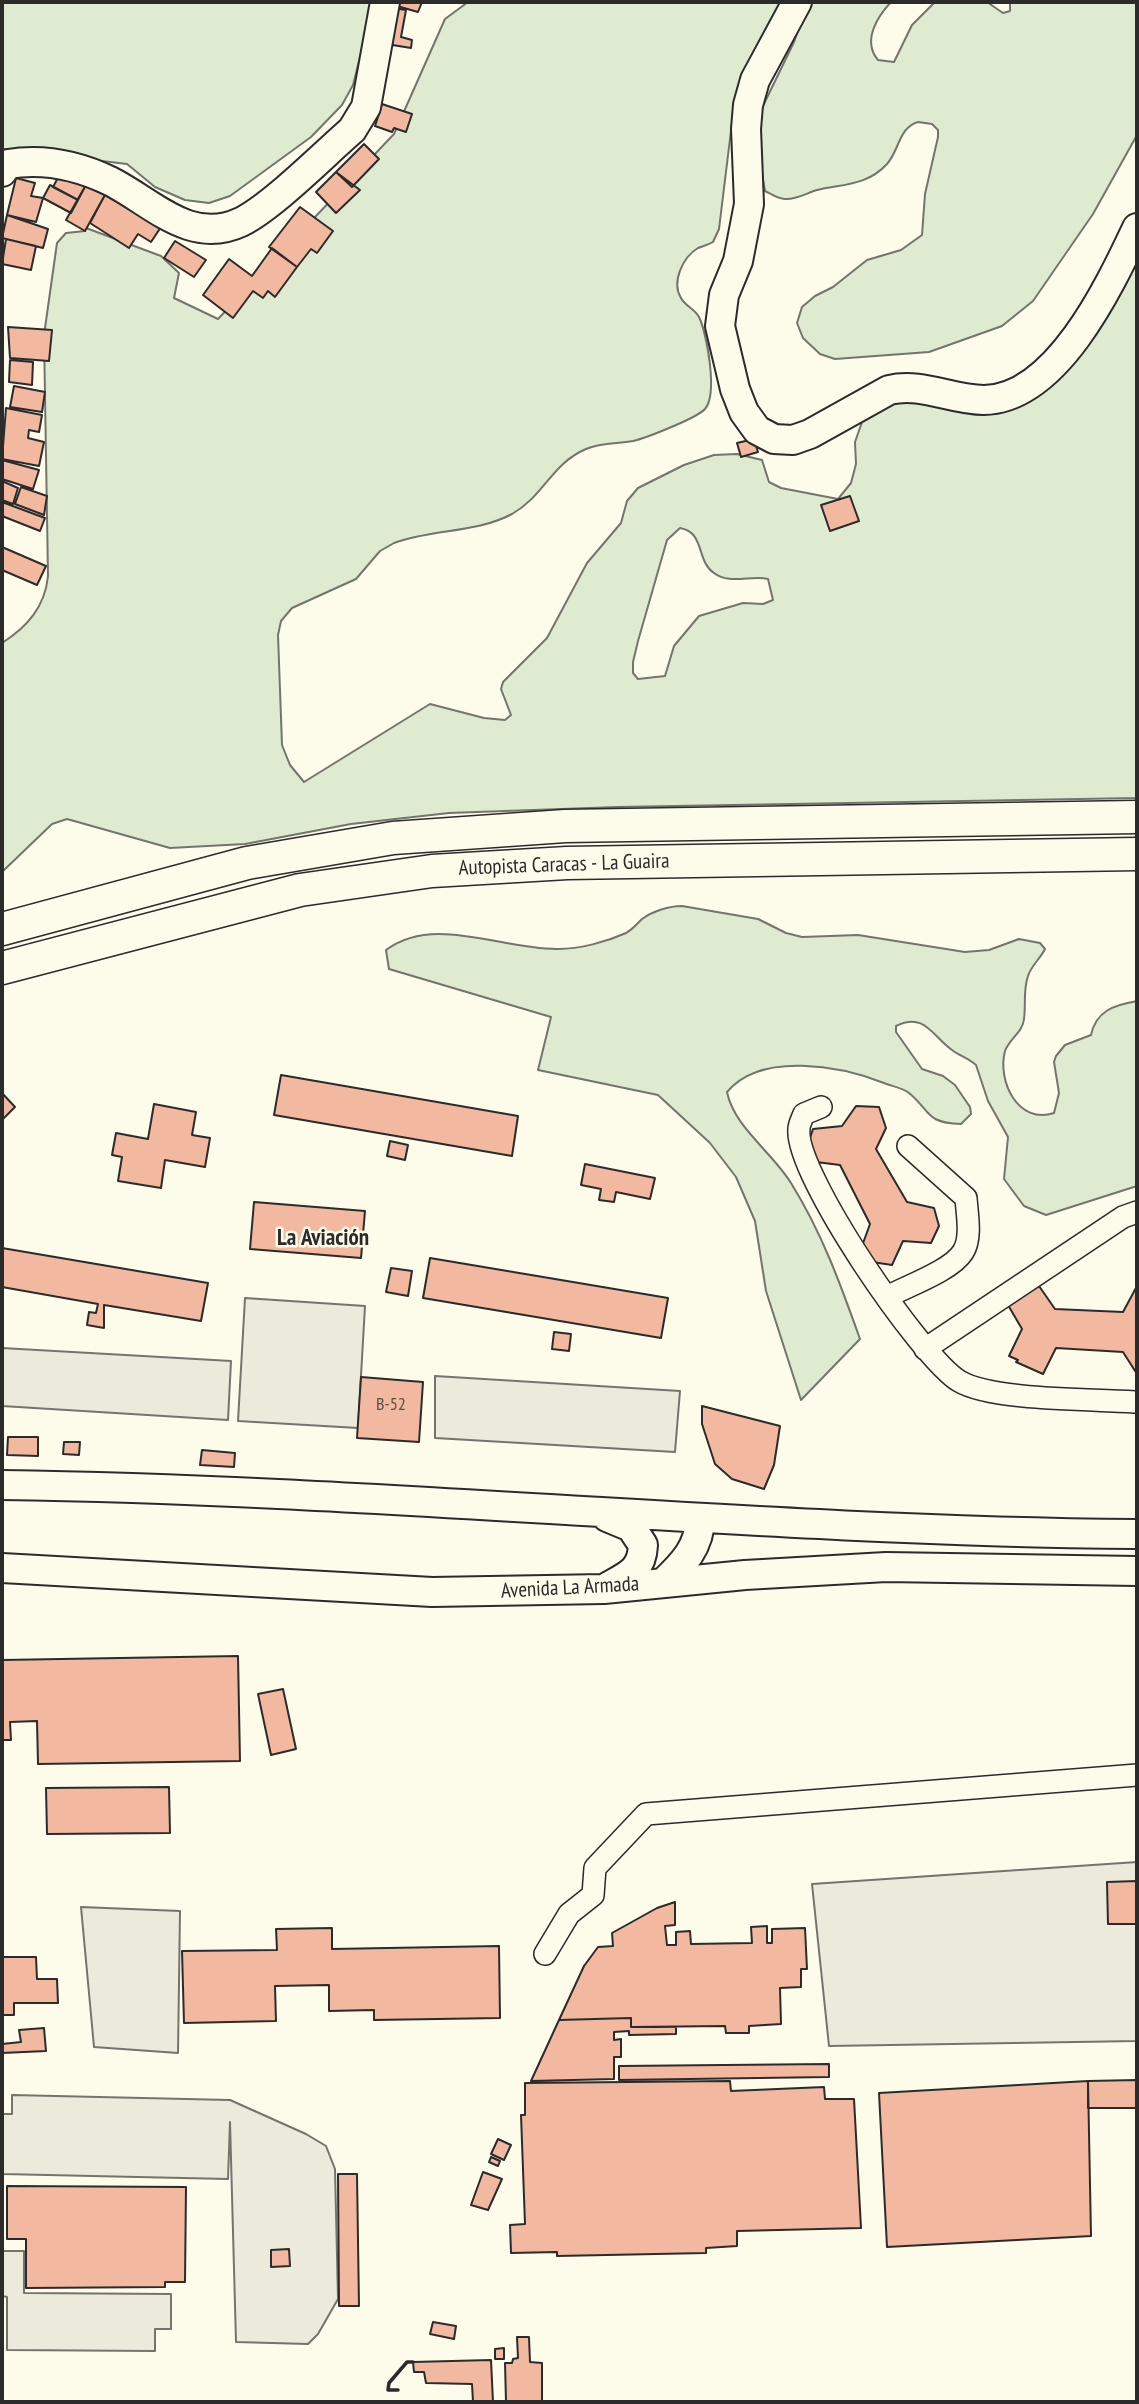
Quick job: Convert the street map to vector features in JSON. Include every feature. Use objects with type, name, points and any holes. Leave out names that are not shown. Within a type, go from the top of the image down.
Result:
[{"type":"highway","name":"Autopista Caracas - La Guaira","points":[[2,929],[258,861],[406,836],[565,826],[1137,817]]},
{"type":"highway","name":"Autopista Caracas - La Guaira","points":[[2,968],[300,890],[432,871],[567,863],[1137,854]]},
{"type":"main road","points":[[2,172],[8,164],[32,160],[56,162],[112,182],[180,224],[212,228],[241,222],[342,139],[360,120],[366,107],[384,2]]},
{"type":"main road","points":[[797,2],[750,93],[746,129],[747,213],[737,261],[724,295],[720,326],[735,389],[744,412],[757,430],[774,439],[793,440],[810,435],[898,387],[980,400],[1009,397],[1033,383],[1061,355],[1108,284],[1137,228]]},
{"type":"main road","points":[[2,1485],[306,1494],[595,1513],[1078,1534],[1137,1534]]},
{"type":"main road","points":[[595,1513],[631,1527],[643,1545],[640,1565],[632,1574],[604,1589]]},
{"type":"main road","points":[[663,1583],[695,1545],[700,1532],[700,1518]]},
{"type":"main road","name":"Avenida La Armada","points":[[2,1568],[432,1592],[604,1589],[818,1570],[886,1567],[1137,1571]]},
{"type":"street","points":[[821,1107],[804,1114],[798,1131],[814,1182],[868,1274],[925,1349],[958,1381],[984,1392],[1137,1402]]},
{"type":"street","points":[[887,1297],[951,1264],[964,1251],[968,1236],[966,1198],[908,1146]]},
{"type":"street","points":[[925,1349],[1123,1217],[1137,1212]]},
{"type":"street","points":[[1078,1534],[1137,1520]]},
{"type":"street","points":[[545,1954],[569,1914],[593,1895],[595,1868],[646,1814],[1137,1775]]},
{"type":"green space","points":[[2,2],[374,2],[353,85],[342,105],[311,137],[230,196],[209,203],[185,200],[155,187],[127,164],[2,149]]},
{"type":"green space","points":[[468,2],[782,2],[735,98],[719,229],[713,242],[698,248],[688,257],[678,278],[678,292],[699,317],[705,336],[711,391],[705,409],[682,422],[639,439],[586,449],[564,463],[533,498],[512,514],[484,525],[423,535],[394,543],[380,551],[356,579],[292,608],[281,621],[278,635],[282,745],[290,765],[304,782],[430,704],[484,718],[505,720],[511,715],[501,689],[503,682],[547,638],[587,563],[621,523],[627,501],[638,488],[684,465],[714,455],[737,454],[762,460],[769,482],[781,488],[838,499],[851,483],[856,464],[855,442],[867,408],[886,393],[966,402],[1061,372],[1137,263],[1137,798],[617,807],[449,813],[351,824],[245,844],[170,848],[67,819],[52,824],[2,872],[2,643],[27,623],[39,607],[48,576],[44,335],[57,243],[66,233],[85,231],[86,228],[161,256],[179,273],[174,298],[218,319],[394,134],[445,19]],"holes":[[[680,528],[688,531],[697,541],[708,568],[714,573],[733,579],[768,579],[773,600],[763,604],[743,603],[699,616],[674,646],[665,676],[638,679],[633,673],[633,662],[667,540]]]},
{"type":"green space","points":[[808,2],[891,2],[873,29],[871,45],[878,60],[894,62],[912,25],[935,2],[987,2],[1003,13],[1010,11],[1010,2],[1137,2],[1137,135],[1093,214],[1033,301],[1002,326],[929,352],[835,359],[820,354],[803,338],[797,323],[802,307],[867,260],[901,250],[922,235],[925,194],[938,137],[938,130],[932,124],[918,122],[903,134],[887,164],[863,180],[789,199],[765,191],[755,134],[762,108],[794,42]]},
{"type":"green space","points":[[682,906],[758,919],[786,933],[802,937],[858,935],[965,952],[989,950],[1019,939],[1040,943],[1045,949],[1028,976],[1023,1024],[1007,1047],[1003,1063],[1007,1087],[1013,1098],[1030,1113],[1054,1113],[1059,1093],[1054,1062],[1065,1045],[1091,1035],[1097,1020],[1107,1010],[1137,1001],[1137,1186],[1046,1215],[1024,1206],[1004,1179],[1008,1137],[988,1101],[976,1065],[952,1050],[927,1028],[914,1022],[896,1026],[896,1032],[922,1069],[943,1076],[955,1085],[970,1107],[971,1114],[961,1124],[935,1118],[904,1090],[846,1071],[802,1066],[780,1067],[760,1071],[742,1079],[727,1092],[731,1105],[745,1128],[783,1172],[802,1202],[830,1259],[860,1339],[801,1400],[766,1291],[755,1221],[736,1177],[710,1143],[658,1095],[538,1070],[551,1017],[389,969],[386,950],[405,940],[425,935],[469,936],[536,948],[575,948],[618,936],[628,932],[651,914]]},
{"type":"shaded area","points":[[245,1298],[365,1306],[358,1428],[238,1421]]},
{"type":"shaded area","points":[[2,1348],[231,1361],[228,1420],[2,1406]]},
{"type":"shaded area","points":[[435,1376],[680,1391],[675,1452],[435,1438]]},
{"type":"shaded area","points":[[1137,1862],[1137,2041],[829,2046],[812,1884]]},
{"type":"shaded area","points":[[81,1907],[180,1911],[178,2053],[94,2047]]},
{"type":"shaded area","points":[[12,2095],[230,2100],[306,2134],[326,2146],[335,2169],[338,2299],[318,2334],[308,2344],[236,2342],[230,2122],[228,2179],[2,2174],[2,2114],[12,2114]]},
{"type":"shaded area","points":[[2,2251],[24,2251],[24,2293],[171,2294],[171,2329],[155,2329],[155,2351],[7,2350],[7,2297],[2,2296]]},
{"type":"building","points":[[383,2],[422,2],[418,12]]},
{"type":"building","points":[[387,7],[406,10],[401,37],[412,40],[411,48],[380,43]]},
{"type":"building","points":[[382,104],[412,114],[406,132],[394,128],[392,132],[375,126]]},
{"type":"building","points":[[364,144],[379,159],[352,187],[336,172]]},
{"type":"building","points":[[62,170],[87,183],[78,200],[53,187]]},
{"type":"building","points":[[336,172],[360,190],[336,213],[316,192]]},
{"type":"building","points":[[16,178],[35,183],[31,196],[43,198],[36,222],[7,215]]},
{"type":"building","points":[[87,183],[106,193],[85,231],[66,220]]},
{"type":"building","points":[[50,185],[78,200],[71,213],[43,198]]},
{"type":"building","points":[[106,193],[161,227],[151,242],[138,234],[129,248],[90,223]]},
{"type":"building","points":[[300,207],[333,231],[317,253],[311,249],[297,267],[269,247]]},
{"type":"building","points":[[7,215],[48,229],[43,248],[2,238]]},
{"type":"building","points":[[6,239],[36,246],[31,270],[2,264]]},
{"type":"building","points":[[175,241],[206,260],[194,277],[164,258]]},
{"type":"building","points":[[272,248],[297,267],[275,297],[268,291],[263,298],[253,291],[233,318],[203,295],[229,259],[252,276]]},
{"type":"building","points":[[8,327],[52,330],[49,361],[10,358]]},
{"type":"building","points":[[10,360],[33,362],[32,385],[9,382]]},
{"type":"building","points":[[14,386],[45,392],[42,412],[10,407]]},
{"type":"building","points":[[6,408],[42,415],[39,432],[29,430],[28,438],[44,442],[39,466],[2,459]]},
{"type":"building","points":[[754,439],[758,452],[741,457],[737,443]]},
{"type":"building","points":[[2,460],[39,470],[33,489],[2,479]]},
{"type":"building","points":[[2,481],[18,488],[13,504],[2,500]]},
{"type":"building","points":[[21,487],[47,496],[44,515],[15,504]]},
{"type":"building","points":[[850,496],[859,521],[830,531],[821,505]]},
{"type":"building","points":[[2,502],[45,518],[40,531],[2,516]]},
{"type":"building","points":[[2,547],[46,566],[37,585],[2,570]]},
{"type":"building","points":[[281,1075],[518,1116],[512,1156],[274,1115]]},
{"type":"building","points":[[2,1093],[15,1107],[3,1119],[2,1118]]},
{"type":"building","points":[[154,1104],[196,1112],[192,1135],[210,1138],[205,1167],[165,1160],[161,1188],[118,1181],[122,1157],[112,1155],[116,1133],[148,1139]]},
{"type":"building","points":[[856,1106],[879,1107],[886,1128],[876,1149],[907,1202],[934,1208],[939,1226],[931,1243],[903,1241],[892,1265],[872,1262],[862,1246],[870,1224],[840,1165],[816,1162],[807,1147],[813,1129],[842,1126]]},
{"type":"building","points":[[390,1141],[408,1145],[405,1160],[387,1156]]},
{"type":"building","points":[[585,1164],[655,1178],[650,1199],[616,1192],[614,1202],[599,1200],[601,1189],[581,1185]]},
{"type":"building","points":[[254,1202],[365,1211],[361,1258],[250,1249]]},
{"type":"building","points":[[2,1248],[208,1283],[201,1321],[104,1305],[104,1328],[87,1325],[89,1312],[96,1313],[98,1304],[2,1287]]},
{"type":"building","points":[[430,1258],[668,1298],[661,1338],[423,1298]]},
{"type":"building","points":[[391,1268],[412,1271],[408,1296],[386,1292]]},
{"type":"building","points":[[1039,1286],[1055,1309],[1123,1312],[1137,1286],[1137,1374],[1123,1352],[1056,1348],[1043,1374],[1009,1356],[1022,1329],[1008,1305]]},
{"type":"building","points":[[554,1332],[571,1334],[569,1351],[552,1349]]},
{"type":"building","points":[[361,1377],[423,1382],[419,1442],[357,1438]]},
{"type":"building","points":[[702,1406],[780,1426],[774,1465],[764,1489],[732,1479],[715,1464],[702,1424]]},
{"type":"building","points":[[8,1437],[38,1437],[38,1456],[7,1455]]},
{"type":"building","points":[[64,1442],[80,1442],[79,1455],[63,1454]]},
{"type":"building","points":[[202,1450],[235,1453],[234,1467],[200,1465]]},
{"type":"building","points":[[238,1656],[240,1761],[38,1764],[37,1721],[10,1722],[11,1740],[2,1740],[2,1660]]},
{"type":"building","points":[[283,1689],[296,1749],[271,1755],[258,1694]]},
{"type":"building","points":[[169,1787],[170,1833],[47,1834],[46,1788]]},
{"type":"building","points":[[1137,1881],[1137,1924],[1108,1924],[1107,1882]]},
{"type":"building","points":[[675,1902],[675,1925],[665,1926],[667,1945],[676,1945],[676,1932],[690,1931],[691,1944],[752,1943],[751,1927],[767,1926],[767,1943],[772,1943],[772,1929],[805,1928],[807,1969],[801,1969],[801,1987],[780,1988],[781,2024],[749,2026],[749,2033],[726,2033],[725,2026],[631,2027],[631,2018],[559,2020],[584,1966],[598,1947],[613,1946],[612,1933],[657,1908]]},
{"type":"building","points":[[332,1928],[332,1949],[499,1946],[500,2018],[374,2020],[374,2010],[329,2011],[329,1985],[275,1986],[276,2021],[184,2023],[182,1951],[277,1950],[276,1929]]},
{"type":"building","points":[[2,1957],[36,1957],[37,1979],[57,1979],[58,2003],[14,2003],[14,2015],[2,2015]]},
{"type":"building","points":[[631,2018],[631,2027],[676,2027],[676,2034],[629,2035],[629,2031],[614,2032],[614,2040],[621,2039],[621,2057],[614,2057],[614,2079],[531,2081],[559,2020]]},
{"type":"building","points":[[44,2028],[46,2051],[2,2053],[2,2044],[21,2042],[19,2030]]},
{"type":"building","points":[[829,2064],[829,2077],[619,2080],[619,2066]]},
{"type":"building","points":[[1137,2080],[1137,2108],[1088,2108],[1088,2081]]},
{"type":"building","points":[[730,2081],[731,2091],[824,2087],[825,2099],[854,2099],[861,2228],[737,2231],[737,2246],[706,2248],[706,2253],[557,2256],[557,2252],[511,2253],[510,2225],[525,2224],[521,2115],[525,2115],[525,2083]]},
{"type":"building","points":[[1088,2081],[1091,2236],[887,2247],[879,2093]]},
{"type":"building","points":[[498,2139],[511,2145],[504,2160],[491,2154]]},
{"type":"building","points":[[491,2157],[500,2161],[498,2166],[489,2162]]},
{"type":"building","points":[[483,2172],[502,2179],[488,2210],[471,2205]]},
{"type":"building","points":[[338,2174],[357,2174],[359,2306],[339,2306]]},
{"type":"building","points":[[7,2186],[186,2187],[185,2282],[165,2282],[165,2287],[26,2288],[26,2239],[7,2239]]},
{"type":"building","points":[[289,2249],[290,2266],[271,2267],[271,2250]]},
{"type":"building","points":[[433,2322],[456,2326],[454,2339],[430,2334]]},
{"type":"building","points":[[517,2337],[529,2337],[530,2362],[542,2363],[542,2402],[506,2402],[505,2363],[512,2363],[513,2359],[518,2358]]},
{"type":"building","points":[[504,2348],[504,2359],[495,2359],[495,2349]]},
{"type":"building","points":[[491,2360],[493,2402],[473,2402],[472,2384],[426,2383],[424,2372],[414,2372],[413,2362]]},
{"type":"wall","points":[[398,2390],[388,2390],[389,2383],[407,2362],[413,2362]]},
{"type":"district","name":"La Aviación","points":[[323,1238]]}]
